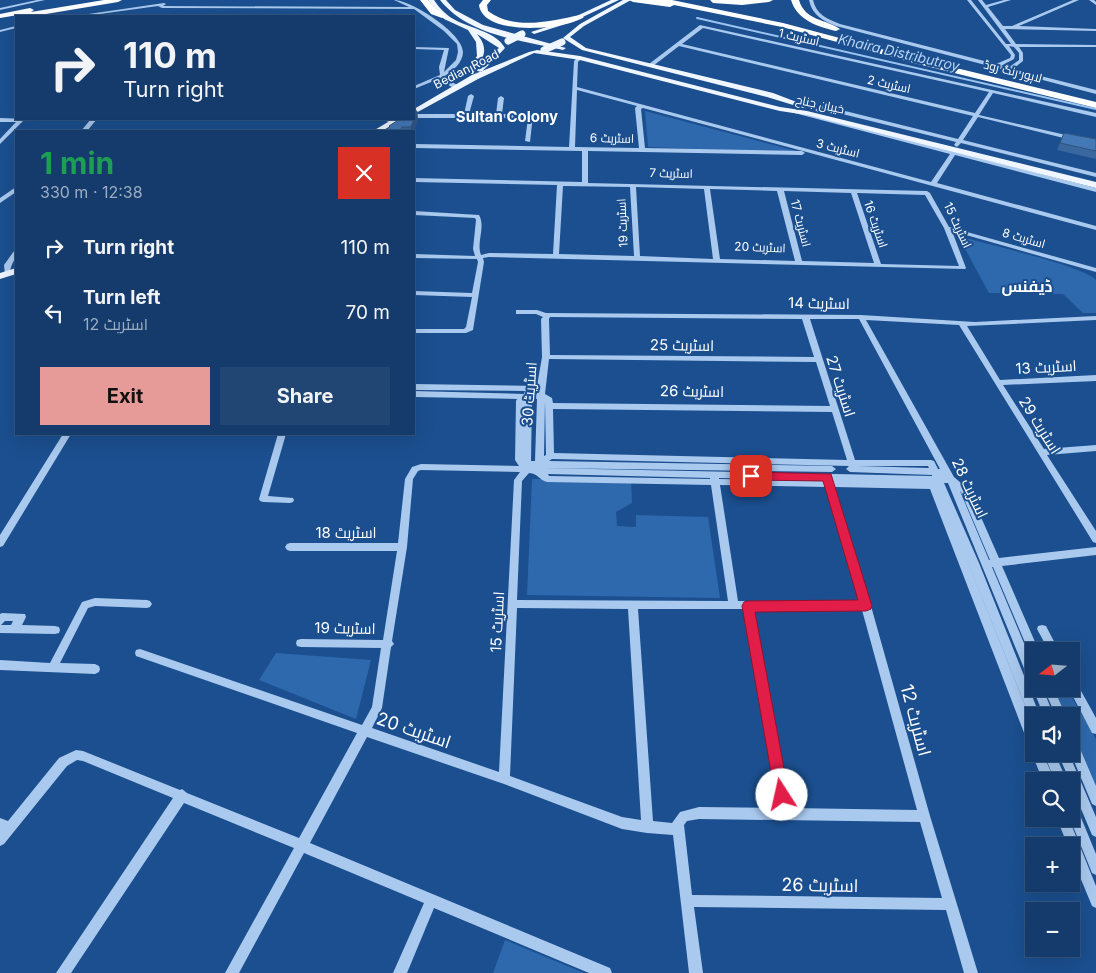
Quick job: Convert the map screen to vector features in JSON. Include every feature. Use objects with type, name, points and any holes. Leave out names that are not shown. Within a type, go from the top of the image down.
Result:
[{"type":"highway","points":[[0,16],[92,0]]},
{"type":"highway","points":[[27,15],[118,0]]},
{"type":"highway","points":[[424,0],[434,12],[442,16]]},
{"type":"highway","points":[[487,0],[483,5],[484,12],[492,19],[505,22],[582,29]]},
{"type":"highway","name":"لاہور رنگ روڈ","points":[[633,0],[658,2],[758,19],[1096,104]]},
{"type":"highway","name":"لاہور رنگ روڈ","points":[[683,0],[804,25],[1096,99]]},
{"type":"highway","points":[[702,0],[837,30],[966,64],[1011,79]]},
{"type":"highway","points":[[707,0],[732,3],[769,0]]},
{"type":"highway","points":[[795,0],[798,9],[808,18],[837,30]]},
{"type":"highway","points":[[0,20],[15,17]]},
{"type":"main road","points":[[431,0],[442,16]]},
{"type":"main road","points":[[437,0],[442,9],[453,17],[482,30],[807,113]]},
{"type":"main road","points":[[443,0],[460,17],[494,30],[818,110]]},
{"type":"main road","points":[[415,107],[454,86],[493,58],[502,47],[505,39],[513,32],[465,13],[451,0]]},
{"type":"main road","points":[[582,29],[602,7],[616,0]]},
{"type":"main road","points":[[578,58],[558,52],[566,41],[582,29],[628,0]]},
{"type":"main road","name":"خیبان جناح","points":[[442,16],[493,39],[513,53],[537,52],[578,58],[780,108],[1096,180]]},
{"type":"main road","points":[[487,23],[507,29],[533,32],[556,31],[566,41]]},
{"type":"main road","points":[[563,24],[582,29]]},
{"type":"main road","points":[[474,32],[505,39],[563,24],[582,29],[598,52]]},
{"type":"main road","points":[[465,78],[478,60],[482,48],[474,32]]},
{"type":"main road","name":"خیبان جناح","points":[[566,41],[578,47],[770,95],[818,110],[1096,186]]},
{"type":"main road","name":"Bedian Road","points":[[415,111],[454,86],[505,63],[566,41]]},
{"type":"main road","points":[[494,69],[538,57],[578,58]]},
{"type":"main road","points":[[493,58],[501,59],[505,63]]},
{"type":"main road","points":[[379,130],[396,120]]},
{"type":"street","points":[[0,9],[43,0]]},
{"type":"street","points":[[396,0],[416,8],[451,35],[459,46],[461,53],[459,60],[452,68],[442,75],[415,88]]},
{"type":"street","points":[[811,0],[814,11],[831,22],[1096,92]]},
{"type":"street","points":[[969,0],[1013,55],[1012,59],[995,66]]},
{"type":"street","points":[[980,0],[1020,53],[1021,61],[1008,70]]},
{"type":"street","points":[[985,7],[1009,0]]},
{"type":"street","points":[[1015,27],[1077,0]]},
{"type":"street","points":[[1091,0],[1096,4]]},
{"type":"street","points":[[83,15],[193,1]]},
{"type":"street","points":[[159,5],[162,7],[416,8]]},
{"type":"street","points":[[117,15],[122,9]]},
{"type":"street","points":[[1084,29],[1096,23]]},
{"type":"street","name":"اسٹریٹ 1","points":[[677,44],[702,26],[1096,115]]},
{"type":"street","points":[[0,30],[15,27]]},
{"type":"street","points":[[1001,28],[1096,30]]},
{"type":"street","points":[[651,65],[677,44]]},
{"type":"street","name":"اسٹریٹ 2","points":[[677,44],[1096,144]]},
{"type":"street","points":[[1004,45],[1096,46]]},
{"type":"street","points":[[415,48],[447,49],[440,69],[446,83],[454,86]]},
{"type":"street","points":[[572,148],[576,61],[578,58]]},
{"type":"street","name":"اسٹریٹ 3","points":[[576,88],[1096,228]]},
{"type":"street","points":[[927,194],[935,185],[992,91]]},
{"type":"street","points":[[466,116],[470,96]]},
{"type":"street","points":[[499,115],[501,98]]},
{"type":"street","points":[[642,106],[638,108],[642,149]]},
{"type":"street","points":[[528,141],[532,107]]},
{"type":"street","points":[[780,108],[956,148],[1096,176]]},
{"type":"street","points":[[415,116],[532,116]]},
{"type":"street","points":[[0,120],[15,119]]},
{"type":"street","points":[[0,142],[20,120]]},
{"type":"street","points":[[85,130],[93,120]]},
{"type":"street","name":"اسٹریٹ 6","points":[[415,146],[810,152]]},
{"type":"street","points":[[956,148],[1096,190]]},
{"type":"street","points":[[585,149],[585,184]]},
{"type":"street","name":"اسٹریٹ 7","points":[[415,180],[927,194]]},
{"type":"street","points":[[556,256],[560,183]]},
{"type":"street","name":"اسٹریٹ 19","points":[[633,185],[637,259]]},
{"type":"street","points":[[707,187],[717,260]]},
{"type":"street","name":"اسٹریٹ 17","points":[[780,189],[800,262]]},
{"type":"street","points":[[0,201],[15,190]]},
{"type":"street","name":"اسٹریٹ 16","points":[[853,191],[878,265]]},
{"type":"street","name":"اسٹریٹ 15","points":[[927,194],[947,228],[963,268]]},
{"type":"street","points":[[415,213],[477,216],[479,220],[476,249],[481,262],[470,328],[466,331],[415,331]]},
{"type":"street","name":"اسٹریٹ 8","points":[[947,228],[1096,270]]},
{"type":"street","points":[[8,274],[7,265],[15,253]]},
{"type":"street","name":"اسٹریٹ 20","points":[[415,256],[474,258],[480,256],[556,256],[963,268]]},
{"type":"street","points":[[415,293],[476,295]]},
{"type":"street","name":"اسٹریٹ 14","points":[[519,312],[537,312],[546,318],[556,313],[805,316],[861,317],[962,324],[1096,318]]},
{"type":"street","name":"اسٹریٹ 27","points":[[805,316],[852,463]]},
{"type":"street","name":"اسٹریٹ 28","points":[[861,317],[936,472],[1031,707]]},
{"type":"street","name":"اسٹریٹ 30","points":[[539,467],[540,393],[546,357],[546,318]]},
{"type":"street","name":"اسٹریٹ 29","points":[[962,324],[1040,452],[1093,529],[1096,539]]},
{"type":"street","name":"اسٹریٹ 25","points":[[546,357],[819,360]]},
{"type":"street","name":"اسٹریٹ 13","points":[[998,383],[1096,378]]},
{"type":"street","points":[[415,386],[540,393],[549,400],[550,456],[539,467]]},
{"type":"street","points":[[415,394],[528,392]]},
{"type":"street","points":[[527,467],[519,460],[520,401],[528,392]]},
{"type":"street","name":"اسٹریٹ 30","points":[[527,467],[528,392]]},
{"type":"street","points":[[504,400],[520,401]]},
{"type":"street","name":"اسٹریٹ 26","points":[[549,406],[834,409]]},
{"type":"street","points":[[1,538],[66,435]]},
{"type":"street","points":[[282,435],[263,499],[290,500]]},
{"type":"street","points":[[1040,452],[1096,448]]},
{"type":"street","points":[[550,456],[852,463],[936,472],[949,476],[965,490],[1030,642]]},
{"type":"street","points":[[232,973],[366,732],[377,708],[402,547],[409,479],[415,469],[421,467],[539,467],[936,472]]},
{"type":"street","name":"اسٹریٹ 15","points":[[504,779],[514,604],[518,480],[527,467]]},
{"type":"street","points":[[539,467],[547,479],[828,481],[936,472]]},
{"type":"street","points":[[936,472],[1025,718]]},
{"type":"street","name":"اسٹریٹ 28","points":[[936,472],[949,476],[1025,658]]},
{"type":"street","points":[[714,479],[734,606]]},
{"type":"street","name":"اسٹریٹ 12","points":[[828,481],[866,606],[924,816],[971,973]]},
{"type":"street","name":"اسٹریٹ 18","points":[[290,547],[402,547]]},
{"type":"street","points":[[986,563],[1096,551]]},
{"type":"street","points":[[53,668],[85,605],[96,602],[147,604]]},
{"type":"street","points":[[514,604],[866,606]]},
{"type":"street","points":[[632,604],[647,827]]},
{"type":"street","points":[[748,606],[786,814]]},
{"type":"street","points":[[0,621],[2,617],[21,617],[14,630]]},
{"type":"street","points":[[0,629],[55,630]]},
{"type":"street","points":[[1042,629],[1049,642]]},
{"type":"street","name":"اسٹریٹ 19","points":[[301,643],[388,644]]},
{"type":"street","name":"اسٹریٹ 20","points":[[140,654],[504,779],[622,823],[678,829]]},
{"type":"street","points":[[0,665],[95,669]]},
{"type":"street","points":[[1079,698],[1096,729]]},
{"type":"street","points":[[0,840],[5,826],[63,762],[76,755],[83,756],[182,795],[605,973]]},
{"type":"street","points":[[1069,762],[1092,802]]},
{"type":"street","points":[[1078,762],[1092,802],[1096,831]]},
{"type":"street","points":[[63,973],[182,795]]},
{"type":"street","points":[[696,973],[678,829],[680,819],[690,814],[924,816]]},
{"type":"street","points":[[1067,827],[1096,902]]},
{"type":"street","points":[[1079,827],[1096,869]]},
{"type":"street","points":[[400,973],[431,901]]},
{"type":"street","name":"اسٹریٹ 26","points":[[688,901],[950,904]]},
{"type":"shaded area","points":[[645,111],[804,153],[648,147]]},
{"type":"shaded area","points":[[958,236],[1009,249],[1088,274],[1096,280],[1096,313],[1083,313],[1063,294],[989,293]]},
{"type":"shaded area","points":[[532,479],[631,480],[632,503],[616,512],[617,526],[636,527],[636,515],[708,517],[720,598],[527,595]]},
{"type":"shaded area","points":[[276,653],[371,660],[356,719],[259,680]]},
{"type":"shaded area","points":[[1058,698],[1072,698],[1077,707],[1062,707]]},
{"type":"shaded area","points":[[1080,711],[1096,739],[1096,787],[1080,750]]},
{"type":"shaded area","points":[[505,940],[584,973],[493,973]]},
{"type":"building","points":[[398,120],[414,120],[411,127],[402,127],[400,130],[386,130]]},
{"type":"building","points":[[1064,133],[1096,139],[1096,151],[1060,143]]},
{"type":"waterway","name":"Khaira Distributroy","points":[[697,18],[1096,109]]},
{"type":"district","name":"Sultan Colony","points":[[507,116]]},
{"type":"district","name":"ڈیفنس","points":[[1027,286]]},
{"type":"route","points":[[751,476],[827,477],[866,606],[748,606],[782,795]]}]
